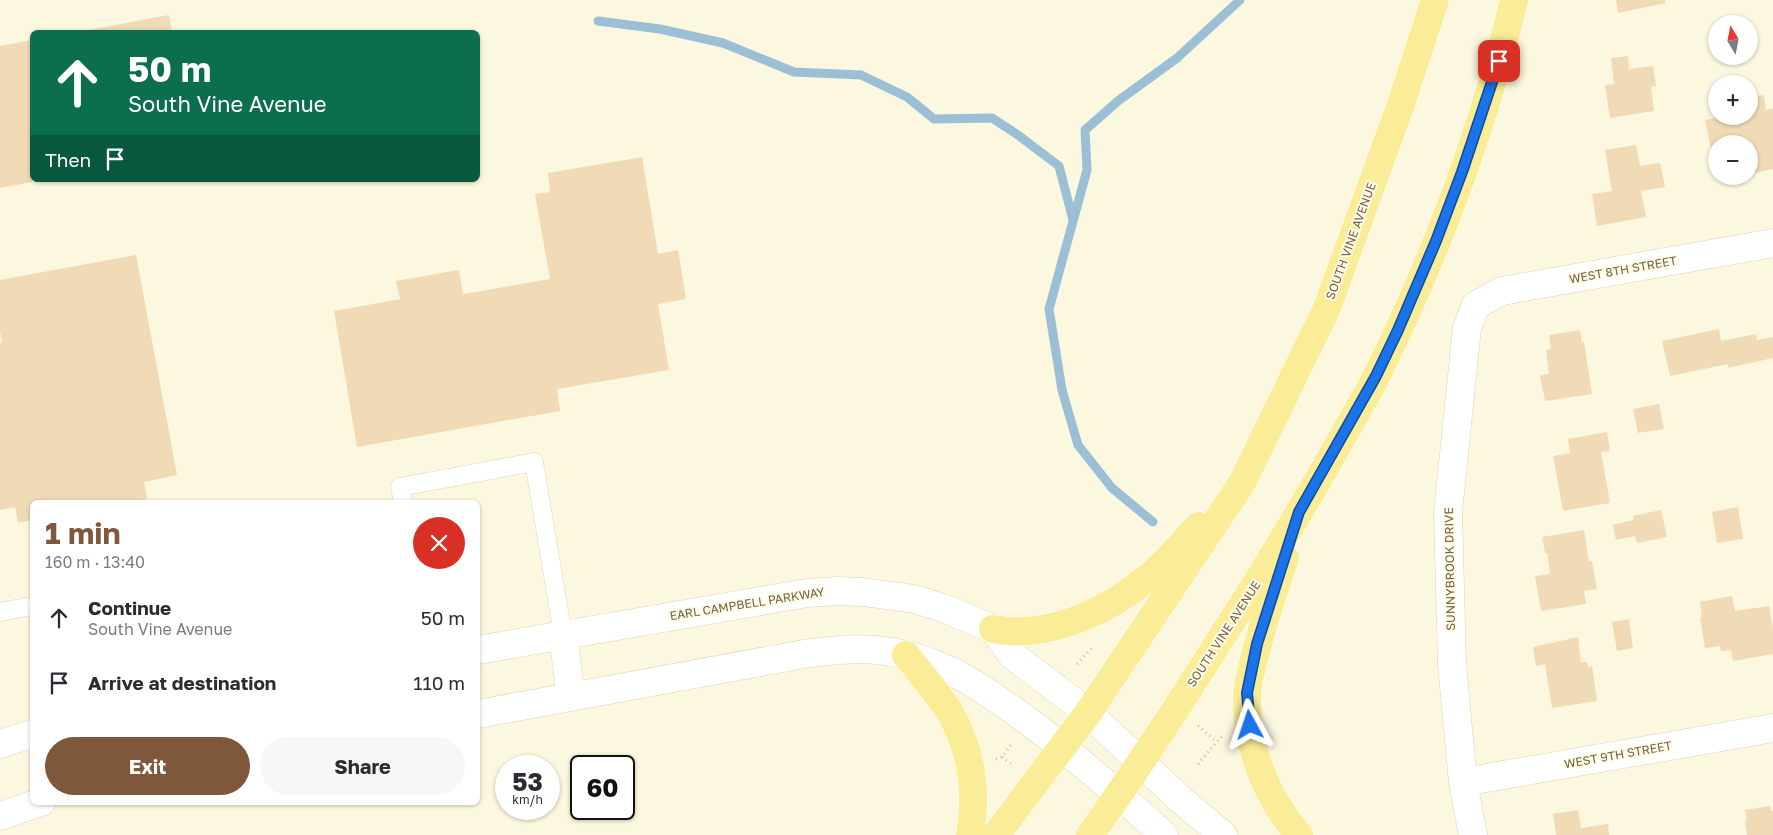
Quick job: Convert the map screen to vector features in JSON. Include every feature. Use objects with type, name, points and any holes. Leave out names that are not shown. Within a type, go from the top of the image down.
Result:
[{"type":"main road","name":"SOUTH VINE AVENUE","points":[[996,835],[1088,713],[1242,483],[1327,308],[1401,104],[1435,0]]},
{"type":"main road","name":"SOUTH VINE AVENUE","points":[[1090,835],[1141,763],[1263,573],[1376,376],[1436,241],[1484,109],[1504,45],[1514,0]]},
{"type":"main road","name":"WEST 8TH STREET","points":[[1476,305],[1502,291],[1773,243]]},
{"type":"main road","name":"SUNNYBROOK DRIVE","points":[[1473,835],[1464,782],[1452,664],[1448,512],[1467,328],[1476,305]]},
{"type":"main road","points":[[993,629],[1018,632],[1057,626],[1077,620],[1112,603],[1145,580],[1242,483]]},
{"type":"main road","points":[[1299,512],[1257,644],[1247,693],[1250,729],[1257,764],[1271,796],[1286,821],[1299,835]]},
{"type":"main road","name":"EARL CAMPBELL PARKWAY","points":[[480,650],[807,593],[837,591],[863,592],[915,599],[946,609],[993,629]]},
{"type":"main road","points":[[993,629],[1012,655],[1088,713],[1181,800],[1223,835]]},
{"type":"main road","points":[[563,635],[570,697]]},
{"type":"main road","points":[[480,714],[819,652],[862,649],[906,655],[931,662],[981,686],[1062,746],[1164,835]]},
{"type":"main road","points":[[906,655],[951,715],[965,746],[973,788],[970,835]]},
{"type":"main road","name":"WEST 9TH STREET","points":[[1464,782],[1773,728]]},
{"type":"main road","points":[[0,744],[30,735]]},
{"type":"main road","points":[[0,816],[32,805]]},
{"type":"lane","points":[[403,500],[400,487],[534,462],[563,635]]},
{"type":"lane","points":[[0,612],[30,606]]},
{"type":"path","points":[[1077,664],[1096,643]]},
{"type":"path","points":[[1196,724],[1216,741]]},
{"type":"path","points":[[1198,764],[1216,741],[1227,732]]},
{"type":"path","points":[[991,762],[1002,757],[1012,742]]},
{"type":"building","points":[[1616,0],[1665,0],[1666,3],[1618,13]]},
{"type":"building","points":[[169,15],[172,30],[89,30]]},
{"type":"building","points":[[30,40],[30,182],[32,182],[0,188],[0,46]]},
{"type":"building","points":[[1628,56],[1629,69],[1653,66],[1656,86],[1651,87],[1654,111],[1610,118],[1605,85],[1614,84],[1611,58]]},
{"type":"building","points":[[1764,95],[1766,110],[1773,108],[1773,169],[1758,172],[1758,135],[1708,135],[1705,120],[1708,119],[1708,125],[1758,125],[1758,96]]},
{"type":"building","points":[[1636,145],[1640,166],[1660,163],[1665,187],[1641,191],[1646,217],[1597,226],[1592,194],[1612,191],[1605,150]]},
{"type":"building","points":[[642,157],[658,254],[678,250],[686,299],[658,304],[669,370],[557,389],[560,411],[357,447],[334,311],[400,299],[396,281],[459,270],[463,294],[550,279],[535,194],[550,192],[548,173]]},
{"type":"building","points":[[136,255],[177,475],[144,482],[147,499],[30,500],[30,520],[18,523],[15,507],[0,510],[0,343],[2,343],[0,331],[0,280]]},
{"type":"building","points":[[1719,329],[1721,341],[1756,334],[1757,340],[1773,337],[1773,358],[1728,368],[1728,364],[1670,376],[1662,341]]},
{"type":"building","points":[[1580,330],[1582,343],[1584,342],[1592,394],[1545,401],[1540,375],[1549,374],[1546,350],[1551,349],[1549,335]]},
{"type":"building","points":[[1659,404],[1664,429],[1638,433],[1633,409]]},
{"type":"building","points":[[1607,432],[1610,451],[1601,452],[1610,503],[1563,511],[1553,456],[1570,453],[1568,439]]},
{"type":"building","points":[[1738,507],[1743,539],[1717,543],[1712,512]]},
{"type":"building","points":[[1661,510],[1667,537],[1637,543],[1635,536],[1616,540],[1613,525],[1634,520],[1633,516]]},
{"type":"building","points":[[1584,530],[1589,562],[1592,561],[1597,589],[1584,591],[1586,604],[1541,611],[1535,576],[1550,574],[1547,553],[1545,553],[1542,537]]},
{"type":"building","points":[[1732,596],[1735,611],[1769,606],[1773,629],[1773,654],[1733,661],[1731,650],[1721,651],[1720,646],[1705,648],[1700,617],[1702,617],[1700,602]]},
{"type":"building","points":[[1629,619],[1633,648],[1617,651],[1612,622]]},
{"type":"building","points":[[1578,637],[1581,662],[1587,662],[1588,667],[1592,666],[1597,701],[1552,708],[1545,664],[1536,666],[1533,647]]},
{"type":"building","points":[[1770,806],[1771,811],[1773,811],[1773,835],[1747,835],[1745,810]]},
{"type":"building","points":[[1578,810],[1581,828],[1608,824],[1609,835],[1556,835],[1553,814]]},
{"type":"waterway","points":[[1153,522],[1112,488],[1078,445],[1062,390],[1049,309],[1087,170],[1085,130],[1118,101],[1177,58],[1240,0]]},
{"type":"waterway","points":[[598,21],[660,29],[723,43],[794,72],[861,75],[907,97],[934,119],[992,118],[1059,166],[1073,220]]},
{"type":"route","points":[[1250,725],[1247,693],[1257,644],[1299,512],[1376,376],[1398,330],[1436,241],[1462,172],[1499,61]]}]
